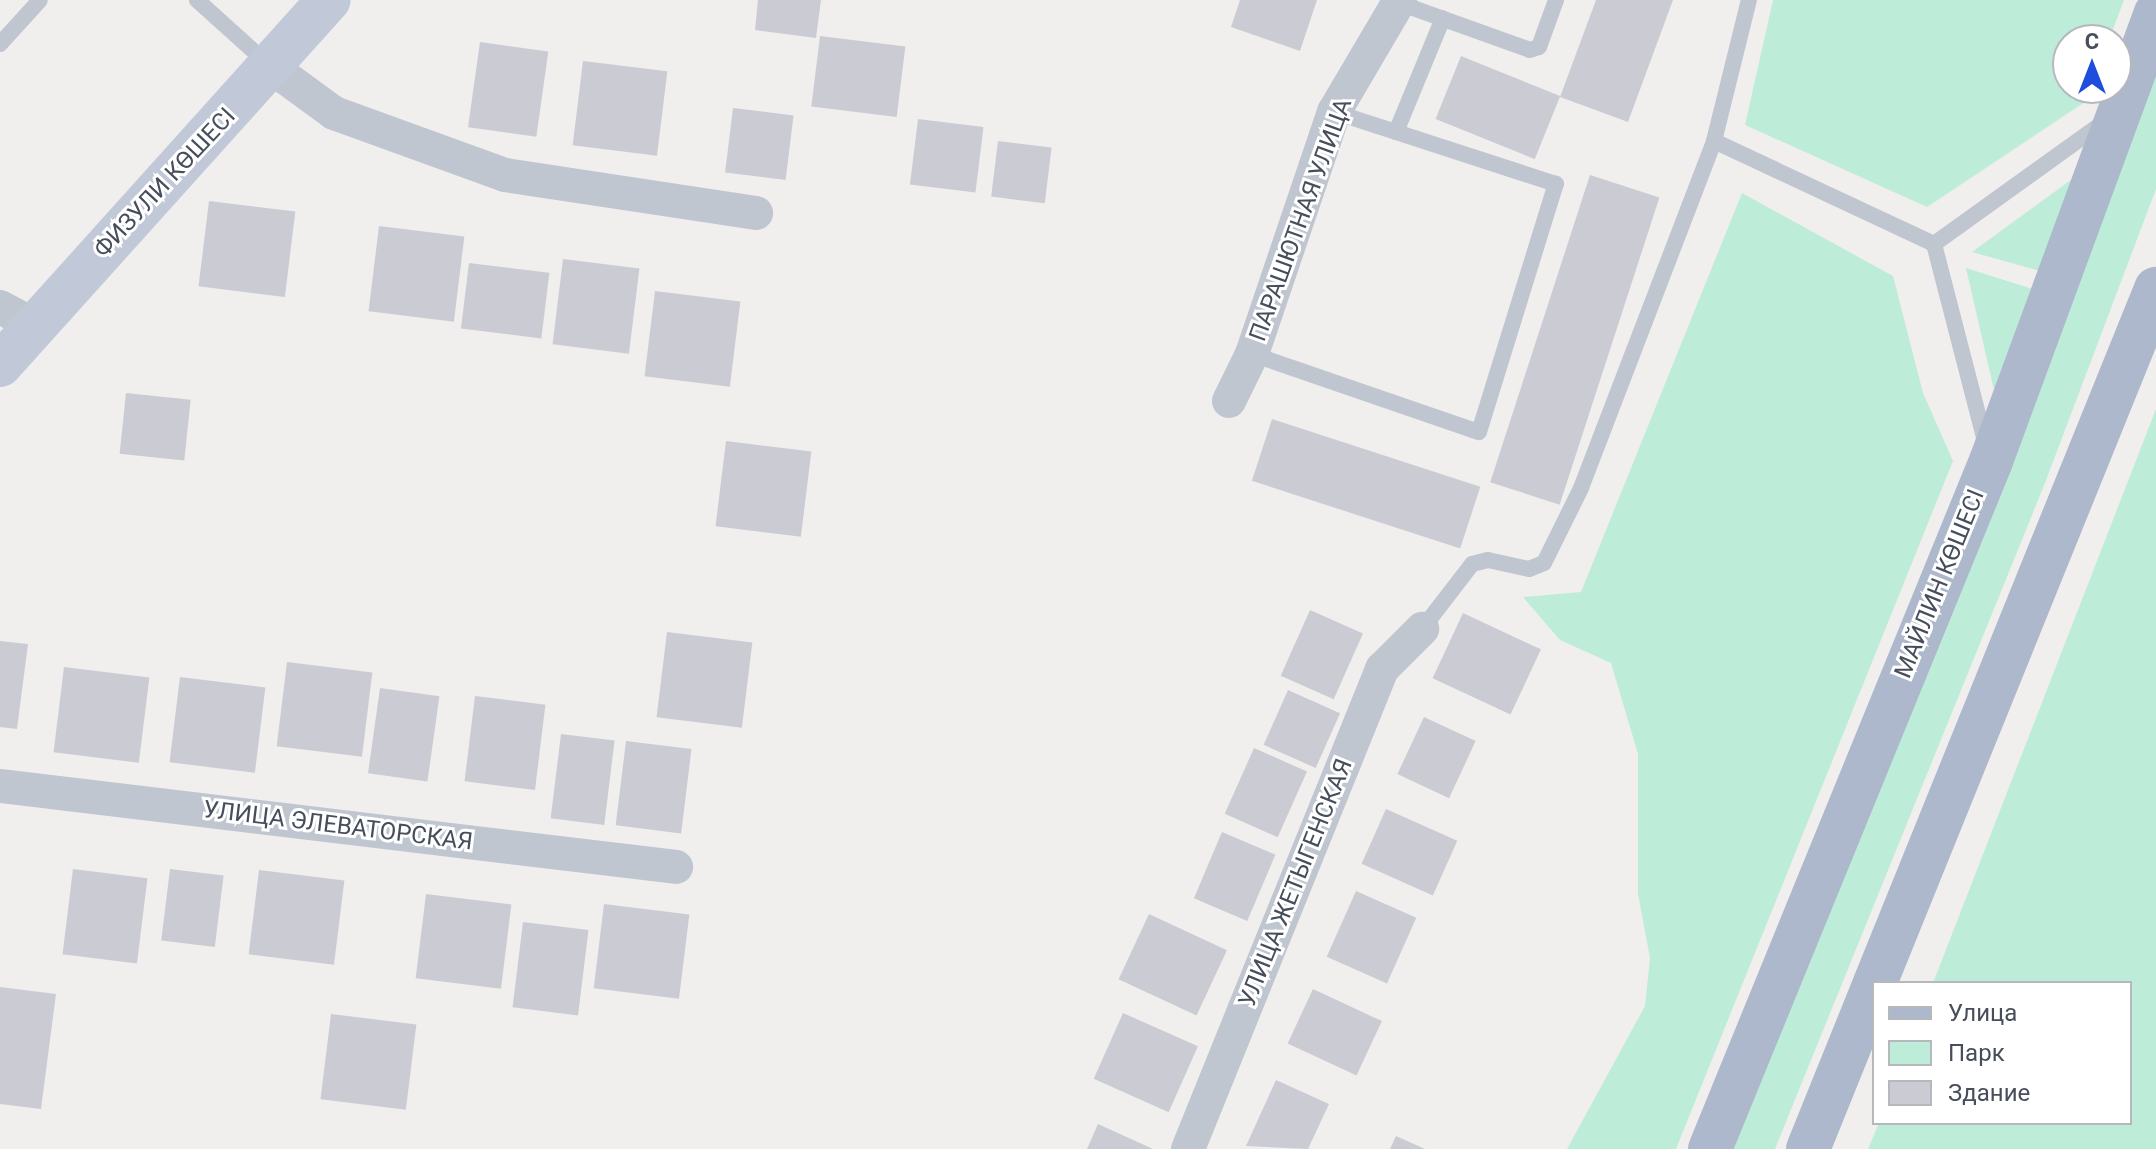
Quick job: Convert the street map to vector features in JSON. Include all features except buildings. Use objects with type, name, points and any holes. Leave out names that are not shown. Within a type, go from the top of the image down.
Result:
[{"type":"main road","name":"МАЙЛИН КӨШЕСІ","points":[[1710,1149],[1991,461],[2156,13]]},
{"type":"main road","points":[[1876,981],[2156,289]]},
{"type":"main road","points":[[1808,1149],[1872,991]]},
{"type":"street","name":"ФИЗУЛИ КӨШЕСІ","points":[[0,365],[17,316],[271,67],[329,0]]},
{"type":"street","name":"ПАРАШЮТНАЯ УЛИЦА","points":[[1229,401],[1252,354],[1334,112],[1400,1]]},
{"type":"street","points":[[271,67],[334,113],[505,175],[756,213]]},
{"type":"street","name":"УЛИЦА ЖЕТЫГЕНСКАЯ","points":[[1188,1149],[1382,669],[1422,629]]},
{"type":"street","name":"УЛИЦА ЭЛЕВАТОРСКАЯ","points":[[0,786],[676,867]]},
{"type":"lane","points":[[0,44],[40,0]]},
{"type":"lane","points":[[197,0],[271,67]]},
{"type":"lane","points":[[1400,1],[1536,49],[1556,0]]},
{"type":"lane","points":[[1422,629],[1472,564],[1488,560],[1529,569],[1544,563],[1581,488],[1714,141],[1749,0]]},
{"type":"lane","points":[[1396,132],[1443,18]]},
{"type":"lane","points":[[1934,244],[2121,110]]},
{"type":"lane","points":[[1252,354],[1479,432],[1558,189],[1553,181],[1334,112]]},
{"type":"lane","points":[[1714,141],[1934,244]]},
{"type":"lane","points":[[1934,244],[1991,461]]},
{"type":"green space","points":[[1773,0],[2124,0],[2115,24],[2052,24],[2052,104],[2082,104],[1927,207],[1745,125]]},
{"type":"green space","points":[[2156,72],[2156,189],[2045,483],[1775,1149],[1729,1149]]},
{"type":"green space","points":[[2075,177],[2040,271],[1972,252]]},
{"type":"green space","points":[[1742,193],[1893,276],[1923,393],[1953,461],[1676,1149],[1567,1149],[1645,1006],[1650,958],[1638,894],[1638,754],[1611,663],[1560,640],[1523,597],[1581,592]]},
{"type":"green space","points":[[1966,268],[2039,291],[1996,399]]},
{"type":"green space","points":[[2156,409],[2156,1149],[1868,1149],[1878,1125],[2132,1125],[2132,981],[1934,981]]}]
